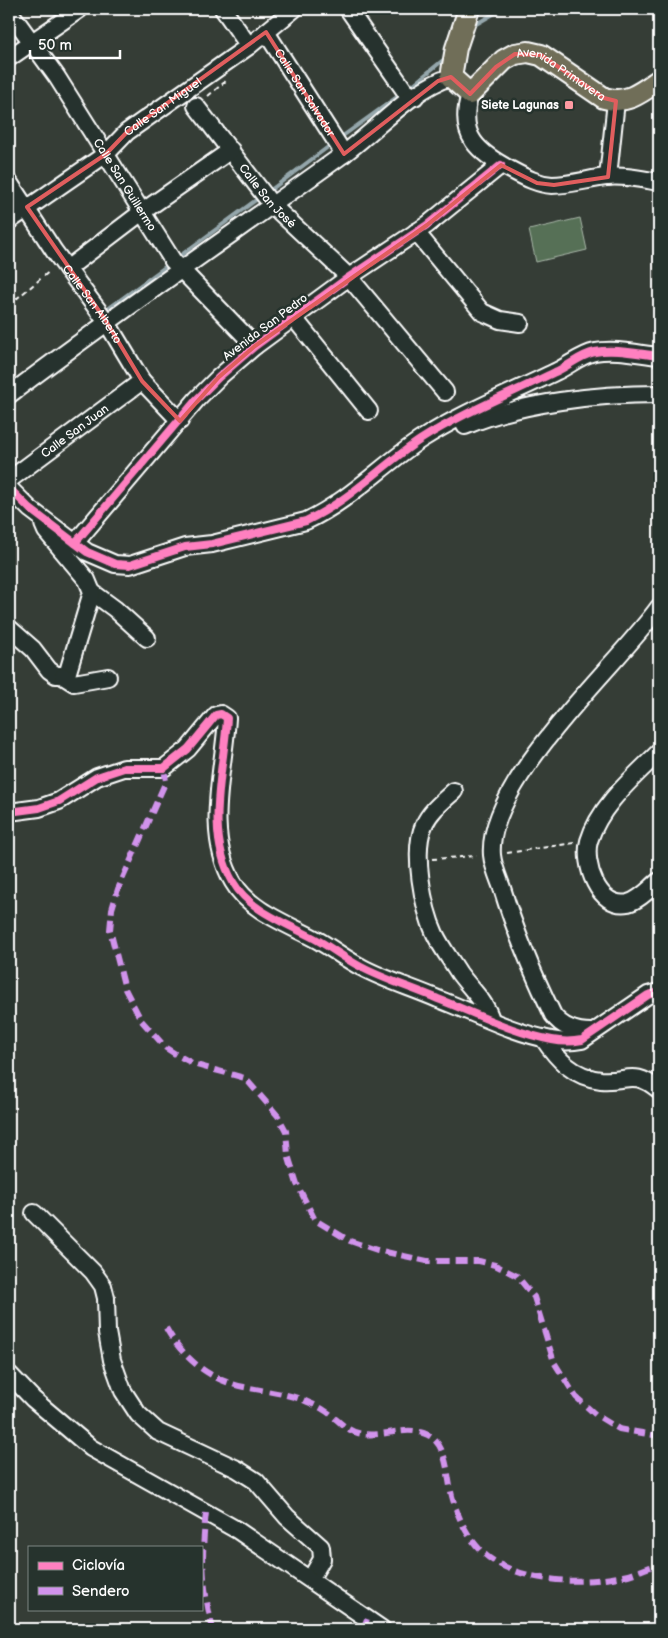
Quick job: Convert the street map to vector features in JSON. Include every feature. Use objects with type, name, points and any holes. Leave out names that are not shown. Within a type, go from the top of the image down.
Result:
[{"type":"main road","points":[[469,9],[456,48],[451,77],[470,94]]},
{"type":"main road","name":"Avenida Primavera","points":[[470,94],[504,60],[515,54],[528,52],[542,55],[604,98],[616,101],[639,94],[659,80]]},
{"type":"street","points":[[9,58],[80,9]]},
{"type":"street","points":[[224,9],[249,46]]},
{"type":"street","name":"Calle San Miguel","points":[[9,220],[106,154],[127,132],[249,46],[294,9]]},
{"type":"street","points":[[348,9],[405,91],[415,97]]},
{"type":"street","name":"Calle San Guillermo","points":[[9,11],[33,42],[179,268],[255,346]]},
{"type":"street","name":"Calle San Salvador","points":[[266,32],[344,154]]},
{"type":"street","points":[[9,395],[179,268],[344,154],[415,97],[438,81],[451,77]]},
{"type":"street","points":[[470,94],[466,108],[466,120],[471,140],[482,152],[501,165],[537,183],[554,185],[627,176],[659,182]]},
{"type":"street","points":[[608,177],[616,101]]},
{"type":"street","name":"Calle San José","points":[[196,106],[272,205],[349,277],[445,392]]},
{"type":"street","points":[[65,265],[231,150]]},
{"type":"street","name":"Avenida San Pedro","points":[[75,543],[197,399],[219,376],[255,346],[349,277],[416,232],[501,165]]},
{"type":"street","name":"Calle San Alberto","points":[[9,182],[65,265],[106,321],[142,381],[180,421]]},
{"type":"street","points":[[416,232],[482,312],[500,320],[520,323]]},
{"type":"street","points":[[294,318],[369,411]]},
{"type":"street","points":[[9,488],[30,509],[75,543],[100,559],[115,564],[130,565],[185,547],[212,544],[306,521],[357,490],[379,470],[421,440],[466,415],[595,352],[608,350],[659,356]]},
{"type":"street","name":"Calle San Juan","points":[[9,480],[142,381]]},
{"type":"street","points":[[421,440],[427,441],[479,420],[594,395],[659,394]]},
{"type":"street","points":[[43,519],[46,531],[87,580],[92,592],[115,609],[147,638]]},
{"type":"street","points":[[63,676],[67,675],[92,592]]},
{"type":"street","points":[[591,1032],[580,1032],[568,1028],[553,1015],[508,907],[492,855],[493,837],[501,807],[533,755],[633,641],[659,607]]},
{"type":"street","points":[[9,628],[33,649],[48,670],[56,675],[63,676],[74,683],[108,677]]},
{"type":"street","points":[[9,812],[39,808],[59,801],[97,777],[124,768],[164,768],[188,749],[216,715],[221,714],[227,718],[219,770],[218,816],[226,867],[234,883],[261,910],[320,942],[362,968],[491,1020],[543,1038],[572,1042],[582,1040],[591,1032],[648,995],[659,992]]},
{"type":"street","points":[[659,752],[603,813],[589,841],[587,853],[598,888],[614,902],[627,903],[659,882]]},
{"type":"street","points":[[454,791],[430,815],[421,832],[419,848],[424,896],[435,934],[458,972],[488,1011],[491,1020]]},
{"type":"street","points":[[543,1038],[556,1058],[574,1072],[600,1080],[634,1077],[647,1080],[659,1090]]},
{"type":"street","points":[[34,1213],[93,1272],[103,1286],[106,1298],[109,1346],[117,1376],[131,1406],[158,1432],[237,1469],[261,1485],[287,1517],[321,1547],[322,1559],[310,1578]]},
{"type":"street","points":[[9,1374],[33,1399],[91,1448],[237,1530],[310,1578],[382,1629]]},
{"type":"path","points":[[9,305],[65,265]]},
{"type":"highlighted area","points":[[266,32],[344,154],[438,81],[451,77],[470,94],[496,67],[515,54],[541,55],[604,98],[616,101],[608,177],[554,185],[537,183],[501,165],[427,225],[255,346],[219,377],[180,421],[142,381],[106,321],[27,207],[106,154],[127,132]]},
{"type":"green space","points":[[580,218],[587,250],[536,262],[529,230]]},
{"type":"waterway","points":[[471,27],[502,9]]},
{"type":"waterway","points":[[409,88],[448,56]]},
{"type":"waterway","points":[[340,138],[401,94]]},
{"type":"waterway","points":[[268,192],[332,144]]},
{"type":"waterway","points":[[177,258],[260,197]]},
{"type":"waterway","points":[[105,311],[169,264]]},
{"type":"marked path","points":[[164,768],[166,781],[118,889],[112,909],[110,930],[125,989],[141,1020],[166,1048],[177,1055],[196,1065],[245,1078],[278,1116],[286,1131],[288,1155],[297,1184],[315,1220],[350,1241],[377,1250],[427,1261],[479,1261],[495,1265],[517,1276],[534,1297],[554,1362],[576,1397],[596,1415],[619,1429],[659,1436]]},
{"type":"marked path","points":[[166,1328],[180,1349],[198,1366],[231,1384],[303,1400],[322,1409],[348,1429],[358,1433],[376,1434],[411,1431],[428,1435],[435,1440],[443,1454],[455,1506],[469,1536],[483,1553],[501,1565],[530,1575],[577,1581],[608,1579],[632,1574],[659,1565]]},
{"type":"marked path","points":[[206,1513],[203,1543],[204,1571],[213,1629]]},
{"type":"marked path","points":[[363,1629],[367,1619]]},
{"type":"cycle path","points":[[75,543],[197,399],[219,377],[255,346],[349,277],[427,225],[501,165]]},
{"type":"cycle path","points":[[9,488],[30,509],[87,552],[115,564],[130,565],[185,547],[212,544],[306,521],[336,504],[406,450],[436,430],[469,412],[560,370],[590,353],[611,351],[659,356]]},
{"type":"cycle path","points":[[9,812],[39,808],[59,801],[97,777],[124,768],[164,768],[188,749],[216,715],[221,714],[227,718],[218,801],[219,843],[224,863],[233,882],[240,892],[260,910],[380,976],[509,1028],[537,1037],[567,1042],[582,1040],[648,995],[659,992]]},
{"type":"place","name":"Siete Lagunas","points":[[569,105]]}]
